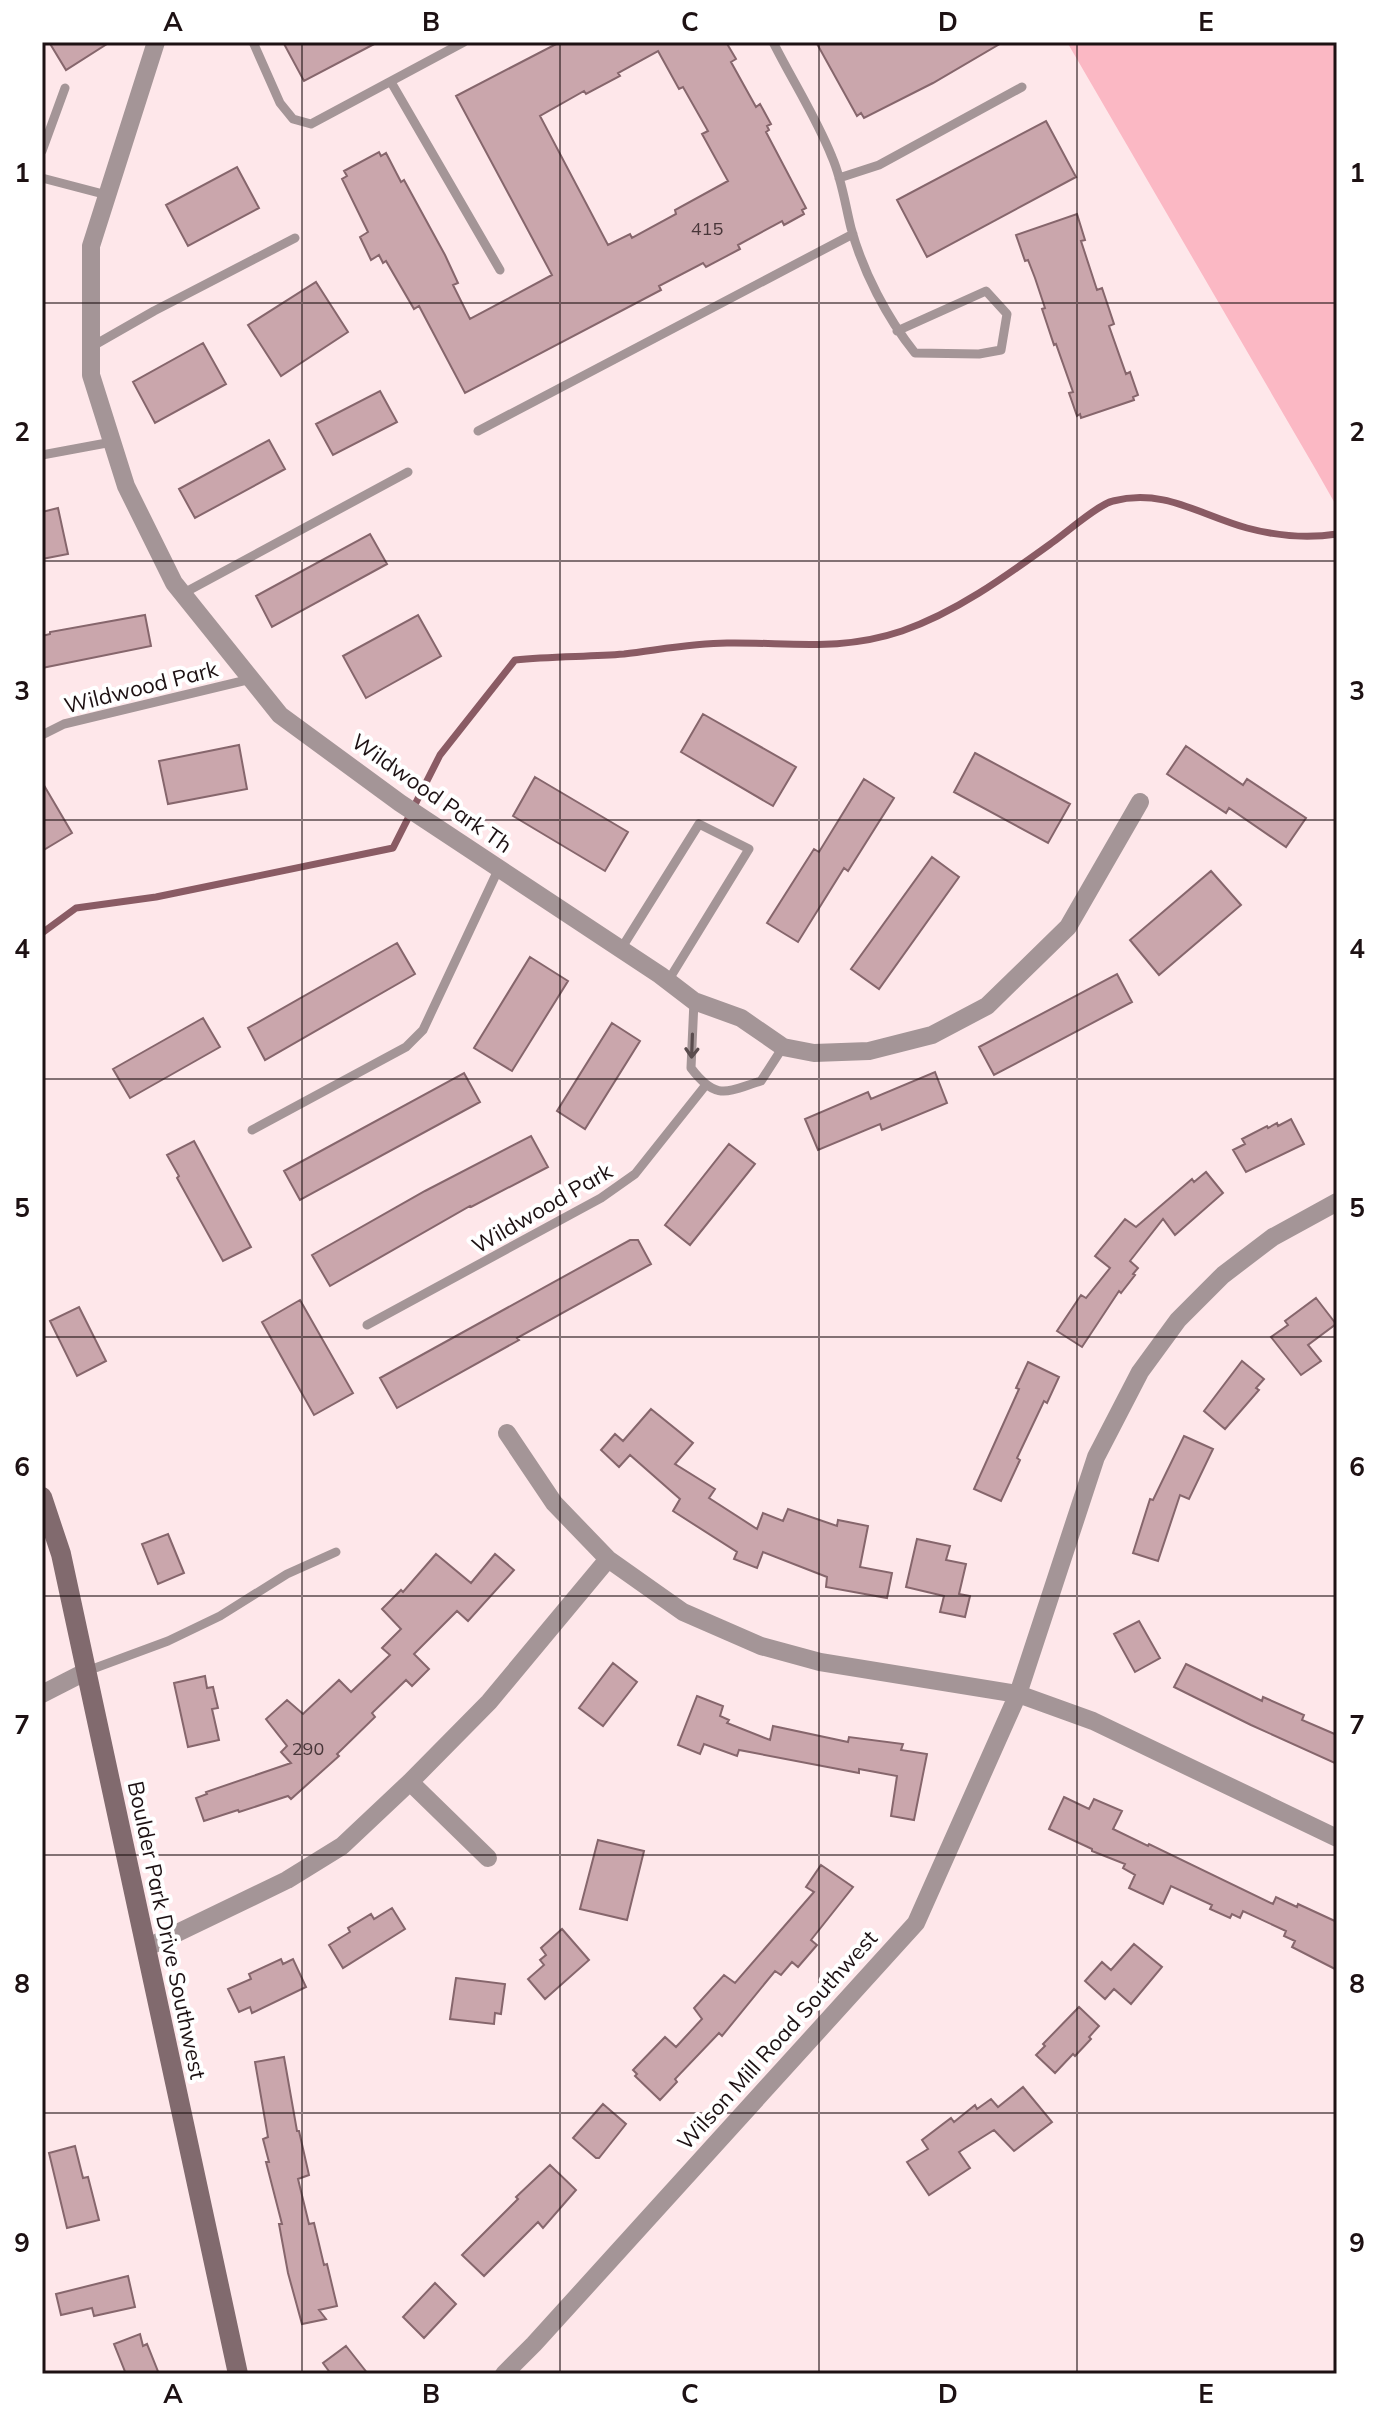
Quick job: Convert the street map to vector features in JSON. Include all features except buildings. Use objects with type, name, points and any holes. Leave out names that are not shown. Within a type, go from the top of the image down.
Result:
[{"type":"street","name":"Wildwood Park Th","points":[[156,42],[91,246],[91,375],[126,486],[174,583],[280,715],[400,803],[694,1001],[741,1018],[783,1047],[814,1053],[869,1051],[932,1035],[987,1006],[1068,927],[1140,802]]},
{"type":"street","name":"Wilson Mill Road Southwest","points":[[504,2374],[916,1923],[1018,1694],[1096,1457],[1140,1372],[1178,1320],[1223,1275],[1273,1237],[1334,1210]]},
{"type":"street","points":[[507,1433],[554,1503],[608,1559],[683,1612],[761,1646],[820,1662],[1018,1694],[1093,1721],[1337,1838]]},
{"type":"street","name":"Boulder Park Drive Southwest","points":[[42,1497],[61,1554],[238,2374]]},
{"type":"street","points":[[146,1948],[287,1880],[342,1846],[489,1702],[608,1559]]},
{"type":"street","points":[[42,1694],[87,1671]]},
{"type":"street","points":[[410,1782],[488,1858]]},
{"type":"lane","points":[[253,42],[280,103],[293,119],[311,124],[464,42]]},
{"type":"lane","points":[[773,42],[832,156],[853,234],[868,274],[897,331],[915,353],[979,354],[1001,350],[1007,314],[986,291],[897,331]]},
{"type":"lane","points":[[391,82],[500,270]]},
{"type":"lane","points":[[839,178],[879,165],[1022,87]]},
{"type":"lane","points":[[42,151],[65,88]]},
{"type":"lane","points":[[42,178],[107,195]]},
{"type":"lane","points":[[478,431],[853,234]]},
{"type":"lane","points":[[91,347],[295,238]]},
{"type":"lane","points":[[42,455],[112,442]]},
{"type":"lane","points":[[182,594],[408,472]]},
{"type":"lane","name":"Wildwood Park","points":[[42,735],[64,724],[251,679]]},
{"type":"lane","points":[[621,949],[699,824],[749,849],[668,981]]},
{"type":"lane","points":[[252,1130],[406,1047],[423,1030],[499,868]]},
{"type":"lane","points":[[694,1001],[691,1068],[705,1086],[726,1092],[761,1081],[783,1047]]},
{"type":"lane","name":"Wildwood Park","points":[[367,1325],[601,1198],[635,1174],[705,1086]]},
{"type":"lane","points":[[87,1671],[194,1629],[287,1574],[336,1552]]},
{"type":"shaded area","points":[[1067,42],[1337,42],[1337,507],[1316,470]]},
{"type":"waterway","points":[[42,933],[76,908],[156,897],[393,848],[440,755],[515,660],[624,654],[714,643],[836,644],[879,638],[922,623],[962,603],[1017,568],[1100,507],[1131,498],[1165,500],[1269,533],[1303,536],[1337,534]]}]
